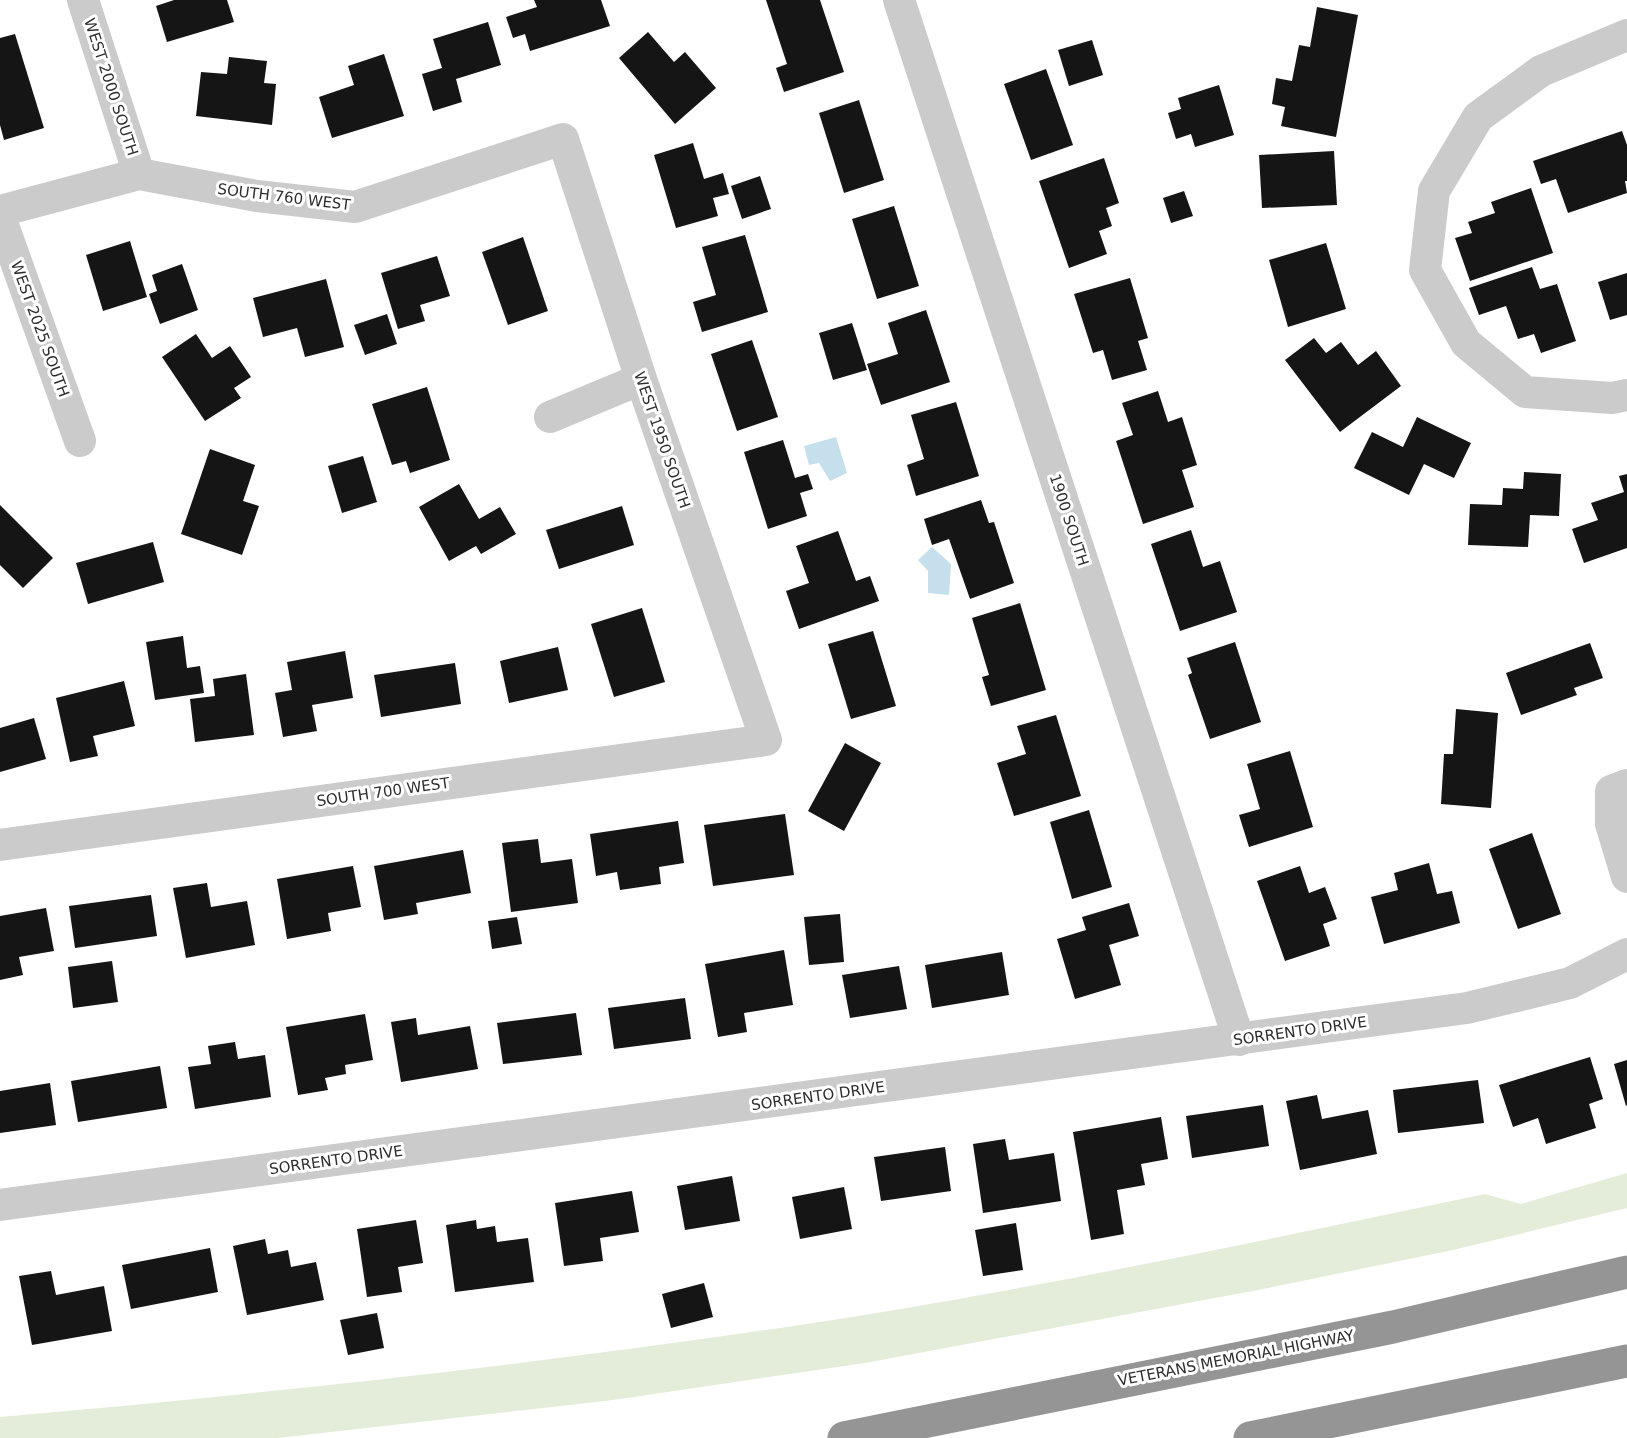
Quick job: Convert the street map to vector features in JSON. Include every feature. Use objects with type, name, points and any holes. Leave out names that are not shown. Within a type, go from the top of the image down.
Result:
[{"type":"highway","name":"VETERANS MEMORIAL HIGHWAY","points":[[844,1438],[1393,1327],[1627,1272]]},
{"type":"highway","points":[[1250,1438],[1627,1361]]},
{"type":"street","name":"WEST 2000 SOUTH","points":[[83,0],[139,174]]},
{"type":"street","name":"1900 SOUTH","points":[[899,0],[1239,1040]]},
{"type":"street","points":[[1627,35],[1541,71],[1478,117],[1434,191],[1425,270],[1466,343],[1525,392],[1612,398],[1627,395]]},
{"type":"street","name":"SOUTH 760 WEST","points":[[139,174],[257,196],[355,207],[564,139]]},
{"type":"street","name":"WEST 1950 SOUTH","points":[[564,139],[641,379],[766,740]]},
{"type":"street","points":[[0,211],[139,174]]},
{"type":"street","name":"WEST 2025 SOUTH","points":[[0,217],[80,441]]},
{"type":"street","points":[[550,417],[641,379]]},
{"type":"street","name":"SOUTH 700 WEST","points":[[0,845],[766,740]]},
{"type":"street","points":[[1627,785],[1611,791],[1611,824],[1627,877]]},
{"type":"street","name":"SORRENTO DRIVE","points":[[0,1205],[1467,1008],[1570,984],[1627,954]]},
{"type":"green space","points":[[1627,1173],[1627,1208],[1453,1250],[1258,1290],[865,1363],[613,1400],[278,1438],[0,1438],[0,1417],[391,1378],[586,1355],[780,1328],[1046,1283],[1485,1194],[1521,1204]]},
{"type":"water","points":[[836,437],[847,473],[830,481],[819,463],[809,465],[804,446]]},
{"type":"water","points":[[932,547],[951,564],[949,595],[928,593],[928,571],[918,560]]},
{"type":"building","points":[[174,0],[227,0],[234,22],[167,42],[156,6]]},
{"type":"building","points":[[534,0],[601,0],[610,26],[530,51],[525,34],[513,38],[506,17],[537,7]]},
{"type":"building","points":[[766,0],[820,0],[844,72],[784,92],[776,68],[787,64]]},
{"type":"building","points":[[1317,7],[1358,15],[1336,137],[1281,126],[1285,107],[1272,104],[1276,78],[1292,81],[1299,45],[1310,47]]},
{"type":"building","points":[[488,22],[501,65],[456,79],[462,102],[433,111],[422,74],[442,68],[433,39]]},
{"type":"building","points":[[648,32],[674,62],[685,52],[716,88],[675,124],[619,58]]},
{"type":"building","points":[[15,34],[44,128],[4,140],[0,125],[0,38]]},
{"type":"building","points":[[1092,40],[1103,75],[1069,86],[1058,50]]},
{"type":"building","points":[[384,54],[404,116],[332,138],[319,97],[354,85],[348,66]]},
{"type":"building","points":[[229,57],[267,61],[264,83],[276,84],[272,125],[196,116],[201,72],[227,74]]},
{"type":"building","points":[[1046,69],[1073,145],[1031,160],[1004,84]]},
{"type":"building","points":[[1219,85],[1234,135],[1195,147],[1191,134],[1176,139],[1168,113],[1181,109],[1178,98]]},
{"type":"building","points":[[859,100],[884,180],[844,193],[819,113]]},
{"type":"building","points":[[1622,131],[1627,145],[1627,181],[1625,181],[1627,193],[1568,213],[1556,179],[1541,184],[1533,161]]},
{"type":"building","points":[[693,143],[704,179],[723,173],[729,194],[713,198],[718,216],[676,228],[654,155]]},
{"type":"building","points":[[1334,151],[1337,205],[1262,208],[1259,155]]},
{"type":"building","points":[[1104,158],[1119,203],[1106,208],[1112,226],[1099,231],[1107,254],[1069,268],[1039,181]]},
{"type":"building","points":[[760,176],[771,209],[742,219],[731,186]]},
{"type":"building","points":[[1531,188],[1553,253],[1470,281],[1455,238],[1472,233],[1468,222],[1495,213],[1491,202]]},
{"type":"building","points":[[1184,191],[1193,216],[1171,223],[1163,198]]},
{"type":"building","points":[[894,206],[919,286],[877,299],[852,219]]},
{"type":"building","points":[[745,235],[768,312],[702,332],[693,302],[716,295],[702,247]]},
{"type":"building","points":[[523,237],[548,311],[508,325],[482,252]]},
{"type":"building","points":[[130,241],[147,297],[103,311],[86,255]]},
{"type":"building","points":[[1326,243],[1346,309],[1288,327],[1269,260]]},
{"type":"building","points":[[437,256],[450,296],[420,305],[425,321],[398,329],[381,273]]},
{"type":"building","points":[[182,264],[198,310],[160,324],[149,294],[157,291],[152,275]]},
{"type":"building","points":[[1532,267],[1540,289],[1557,284],[1576,341],[1541,353],[1534,334],[1518,339],[1506,306],[1479,315],[1469,288]]},
{"type":"building","points":[[1627,273],[1627,315],[1610,320],[1598,282]]},
{"type":"building","points":[[1130,278],[1148,338],[1138,341],[1147,370],[1112,380],[1103,350],[1093,353],[1074,294]]},
{"type":"building","points":[[326,279],[344,347],[305,357],[297,328],[263,337],[253,298]]},
{"type":"building","points":[[926,310],[950,382],[881,405],[867,364],[898,354],[888,323]]},
{"type":"building","points":[[387,314],[397,344],[365,355],[354,325]]},
{"type":"building","points":[[852,323],[867,370],[833,380],[819,333]]},
{"type":"building","points":[[196,334],[212,358],[230,346],[251,377],[234,388],[241,398],[205,421],[162,357]]},
{"type":"building","points":[[1314,338],[1326,353],[1341,342],[1358,365],[1376,351],[1401,386],[1340,432],[1285,360]]},
{"type":"building","points":[[752,340],[778,417],[737,431],[711,354]]},
{"type":"building","points":[[427,387],[450,460],[410,473],[406,461],[392,465],[372,404]]},
{"type":"building","points":[[1158,391],[1168,422],[1182,417],[1197,465],[1182,470],[1194,507],[1143,524],[1116,441],[1133,435],[1122,403]]},
{"type":"building","points":[[956,402],[979,476],[916,496],[907,465],[924,459],[911,415]]},
{"type":"building","points":[[1417,417],[1471,443],[1454,478],[1424,464],[1409,495],[1354,468],[1372,432],[1403,447]]},
{"type":"building","points":[[783,440],[795,478],[808,474],[813,489],[800,493],[807,516],[768,529],[744,452]]},
{"type":"building","points":[[210,449],[255,465],[243,501],[259,506],[242,555],[181,534]]},
{"type":"building","points":[[363,456],[377,502],[342,513],[328,466]]},
{"type":"building","points":[[1524,472],[1561,474],[1559,516],[1530,515],[1528,547],[1468,545],[1470,504],[1502,505],[1503,488],[1523,489]]},
{"type":"building","points":[[1627,474],[1627,548],[1584,563],[1572,529],[1598,520],[1591,503],[1624,492],[1619,476]]},
{"type":"building","points":[[459,484],[479,519],[500,507],[516,534],[481,554],[476,546],[449,561],[419,507]]},
{"type":"building","points":[[981,500],[989,523],[994,522],[1014,583],[970,599],[949,539],[932,545],[924,519]]},
{"type":"building","points":[[0,505],[53,558],[23,588],[0,565]]},
{"type":"building","points":[[622,506],[634,545],[559,569],[546,530]]},
{"type":"building","points":[[1191,530],[1203,567],[1220,561],[1237,612],[1180,631],[1151,544]]},
{"type":"building","points":[[838,531],[856,581],[870,576],[879,601],[799,629],[786,591],[809,583],[796,546]]},
{"type":"building","points":[[153,542],[164,582],[88,604],[76,563]]},
{"type":"building","points":[[1020,603],[1046,690],[991,706],[982,677],[989,675],[972,618]]},
{"type":"building","points":[[642,608],[665,682],[614,697],[591,624]]},
{"type":"building","points":[[873,631],[896,706],[851,719],[828,644]]},
{"type":"building","points":[[183,636],[187,668],[200,666],[204,693],[155,700],[146,642]]},
{"type":"building","points":[[1235,642],[1261,722],[1210,739],[1188,675],[1192,673],[1187,658]]},
{"type":"building","points":[[1590,643],[1603,678],[1574,688],[1577,695],[1521,715],[1506,673]]},
{"type":"building","points":[[558,647],[568,690],[509,703],[500,661]]},
{"type":"building","points":[[345,651],[353,698],[312,705],[317,731],[283,737],[275,693],[292,690],[287,662]]},
{"type":"building","points":[[455,663],[461,704],[381,717],[374,675]]},
{"type":"building","points":[[246,674],[254,735],[195,742],[190,699],[215,696],[213,679]]},
{"type":"building","points":[[124,681],[135,726],[93,736],[98,756],[70,762],[56,698]]},
{"type":"building","points":[[1456,709],[1498,713],[1491,808],[1441,804],[1444,754],[1453,754]]},
{"type":"building","points":[[1056,715],[1081,796],[1014,816],[997,763],[1026,754],[1017,726]]},
{"type":"building","points":[[34,718],[46,759],[0,772],[0,728]]},
{"type":"building","points":[[845,743],[881,763],[844,831],[808,811]]},
{"type":"building","points":[[1290,751],[1313,827],[1249,847],[1239,815],[1260,809],[1247,764]]},
{"type":"building","points":[[1089,810],[1112,887],[1072,899],[1050,822]]},
{"type":"building","points":[[785,814],[794,875],[713,886],[704,825]]},
{"type":"building","points":[[678,821],[684,863],[659,867],[661,884],[620,890],[617,872],[596,876],[590,834]]},
{"type":"building","points":[[1532,833],[1561,914],[1518,929],[1489,849]]},
{"type":"building","points":[[538,839],[541,863],[572,859],[578,903],[511,912],[502,843]]},
{"type":"building","points":[[463,850],[471,893],[416,903],[418,914],[384,920],[374,866]]},
{"type":"building","points":[[1429,863],[1437,894],[1452,891],[1460,923],[1384,944],[1371,897],[1398,890],[1394,873]]},
{"type":"building","points":[[353,866],[361,907],[328,913],[331,931],[287,939],[277,879]]},
{"type":"building","points":[[1300,866],[1309,893],[1325,887],[1337,919],[1323,924],[1330,946],[1285,961],[1257,881]]},
{"type":"building","points":[[207,883],[211,907],[247,901],[255,945],[186,958],[173,888]]},
{"type":"building","points":[[151,895],[157,936],[75,948],[69,906]]},
{"type":"building","points":[[1129,903],[1139,936],[1109,945],[1121,985],[1075,999],[1057,939],[1086,930],[1082,917]]},
{"type":"building","points":[[46,908],[54,951],[19,957],[23,975],[0,980],[0,916]]},
{"type":"building","points":[[840,914],[844,962],[809,965],[804,917]]},
{"type":"building","points":[[517,917],[522,944],[492,949],[488,921]]},
{"type":"building","points":[[784,950],[793,1005],[744,1013],[747,1032],[718,1037],[705,964]]},
{"type":"building","points":[[1002,952],[1009,995],[932,1008],[925,965]]},
{"type":"building","points":[[112,961],[118,1002],[73,1008],[68,967]]},
{"type":"building","points":[[899,966],[907,1009],[850,1018],[842,975]]},
{"type":"building","points":[[685,998],[691,1039],[614,1049],[608,1008]]},
{"type":"building","points":[[576,1013],[582,1055],[503,1064],[497,1023]]},
{"type":"building","points":[[365,1014],[373,1060],[345,1065],[346,1074],[325,1078],[328,1090],[298,1095],[286,1027]]},
{"type":"building","points":[[416,1018],[418,1035],[470,1026],[478,1069],[401,1082],[391,1022]]},
{"type":"building","points":[[235,1042],[238,1059],[265,1055],[271,1097],[195,1109],[188,1067],[211,1064],[208,1046]]},
{"type":"building","points":[[1590,1057],[1603,1099],[1589,1104],[1596,1128],[1546,1144],[1538,1118],[1513,1127],[1499,1085]]},
{"type":"building","points":[[1627,1060],[1627,1105],[1626,1106],[1614,1064]]},
{"type":"building","points":[[160,1066],[167,1108],[78,1122],[71,1081]]},
{"type":"building","points":[[1478,1080],[1484,1123],[1398,1133],[1393,1090]]},
{"type":"building","points":[[50,1083],[56,1125],[0,1133],[0,1091]]},
{"type":"building","points":[[1317,1095],[1322,1119],[1368,1110],[1377,1154],[1300,1170],[1286,1101]]},
{"type":"building","points":[[1263,1105],[1269,1146],[1192,1158],[1186,1116]]},
{"type":"building","points":[[1161,1117],[1168,1159],[1141,1164],[1145,1185],[1117,1190],[1124,1234],[1091,1240],[1073,1132]]},
{"type":"building","points":[[1005,1139],[1009,1160],[1054,1153],[1061,1201],[983,1213],[973,1144]]},
{"type":"building","points":[[945,1147],[951,1191],[881,1201],[874,1157]]},
{"type":"building","points":[[732,1176],[740,1221],[685,1230],[677,1186]]},
{"type":"building","points":[[844,1187],[852,1229],[800,1239],[792,1197]]},
{"type":"building","points":[[632,1191],[639,1232],[600,1238],[603,1261],[564,1266],[555,1203]]},
{"type":"building","points":[[416,1220],[423,1263],[398,1267],[402,1292],[367,1297],[357,1229]]},
{"type":"building","points":[[476,1220],[477,1229],[495,1226],[497,1242],[528,1238],[534,1282],[455,1292],[446,1225]]},
{"type":"building","points":[[1016,1223],[1023,1270],[983,1276],[975,1230]]},
{"type":"building","points":[[265,1239],[268,1254],[288,1250],[291,1267],[316,1262],[324,1300],[247,1315],[233,1246]]},
{"type":"building","points":[[210,1248],[218,1292],[131,1309],[122,1265]]},
{"type":"building","points":[[51,1271],[56,1295],[104,1286],[112,1331],[32,1345],[19,1276]]},
{"type":"building","points":[[704,1283],[713,1317],[671,1328],[662,1294]]},
{"type":"building","points":[[377,1313],[384,1348],[348,1355],[340,1320]]}]
